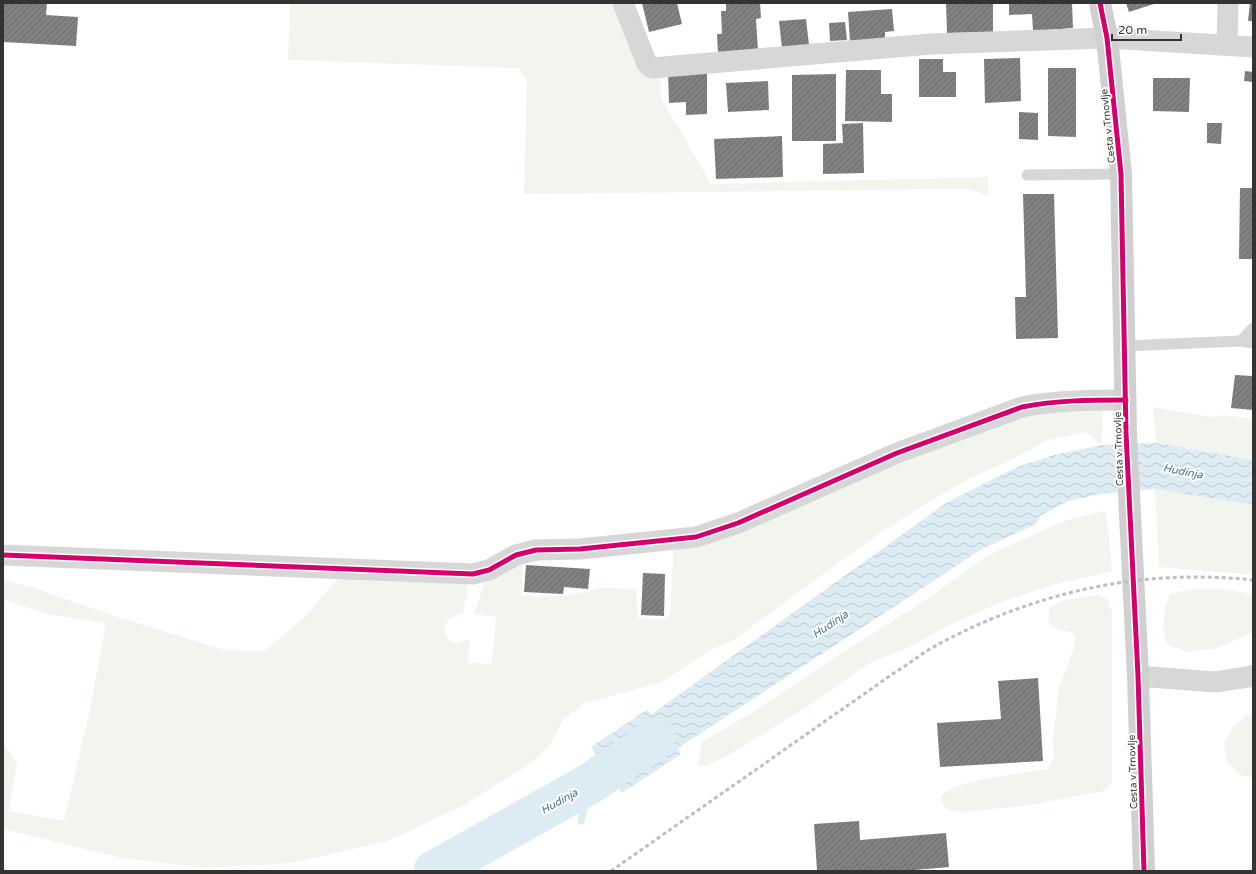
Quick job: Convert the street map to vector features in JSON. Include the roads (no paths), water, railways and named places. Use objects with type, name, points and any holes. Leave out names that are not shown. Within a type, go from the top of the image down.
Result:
[{"type":"street","points":[[622,3],[647,64],[652,68],[931,44],[1107,38],[1253,47]]},
{"type":"street","name":"Cesta v Trnovlje","points":[[1100,3],[1107,38],[1121,174],[1126,433],[1138,676],[1144,871]]},
{"type":"street","points":[[1227,45],[1228,3]]},
{"type":"street","points":[[3,555],[473,574],[489,570],[516,555],[536,550],[580,549],[696,537],[738,523],[898,453],[1022,407],[1044,403],[1078,400],[1126,400]]},
{"type":"street","points":[[1138,676],[1215,682],[1253,675]]},
{"type":"lane","points":[[1027,175],[1121,174]]},
{"type":"lane","points":[[1241,341],[1253,328]]},
{"type":"lane","points":[[1124,346],[1241,341],[1253,343]]},
{"type":"water","points":[[1156,443],[1253,460],[1253,505],[1155,489],[1100,494],[1068,501],[1040,516],[1036,524],[982,549],[678,748],[681,754],[622,793],[591,747],[647,710],[652,714],[946,503],[1017,467],[1054,455],[1102,445]]},
{"type":"waterway","name":"Hudinja","points":[[434,871],[591,783],[655,739]]},
{"type":"waterway","points":[[581,821],[591,783]]},
{"type":"railway","points":[[611,871],[931,648],[974,626],[1051,598],[1090,588],[1130,581],[1212,577],[1253,580]]}]
